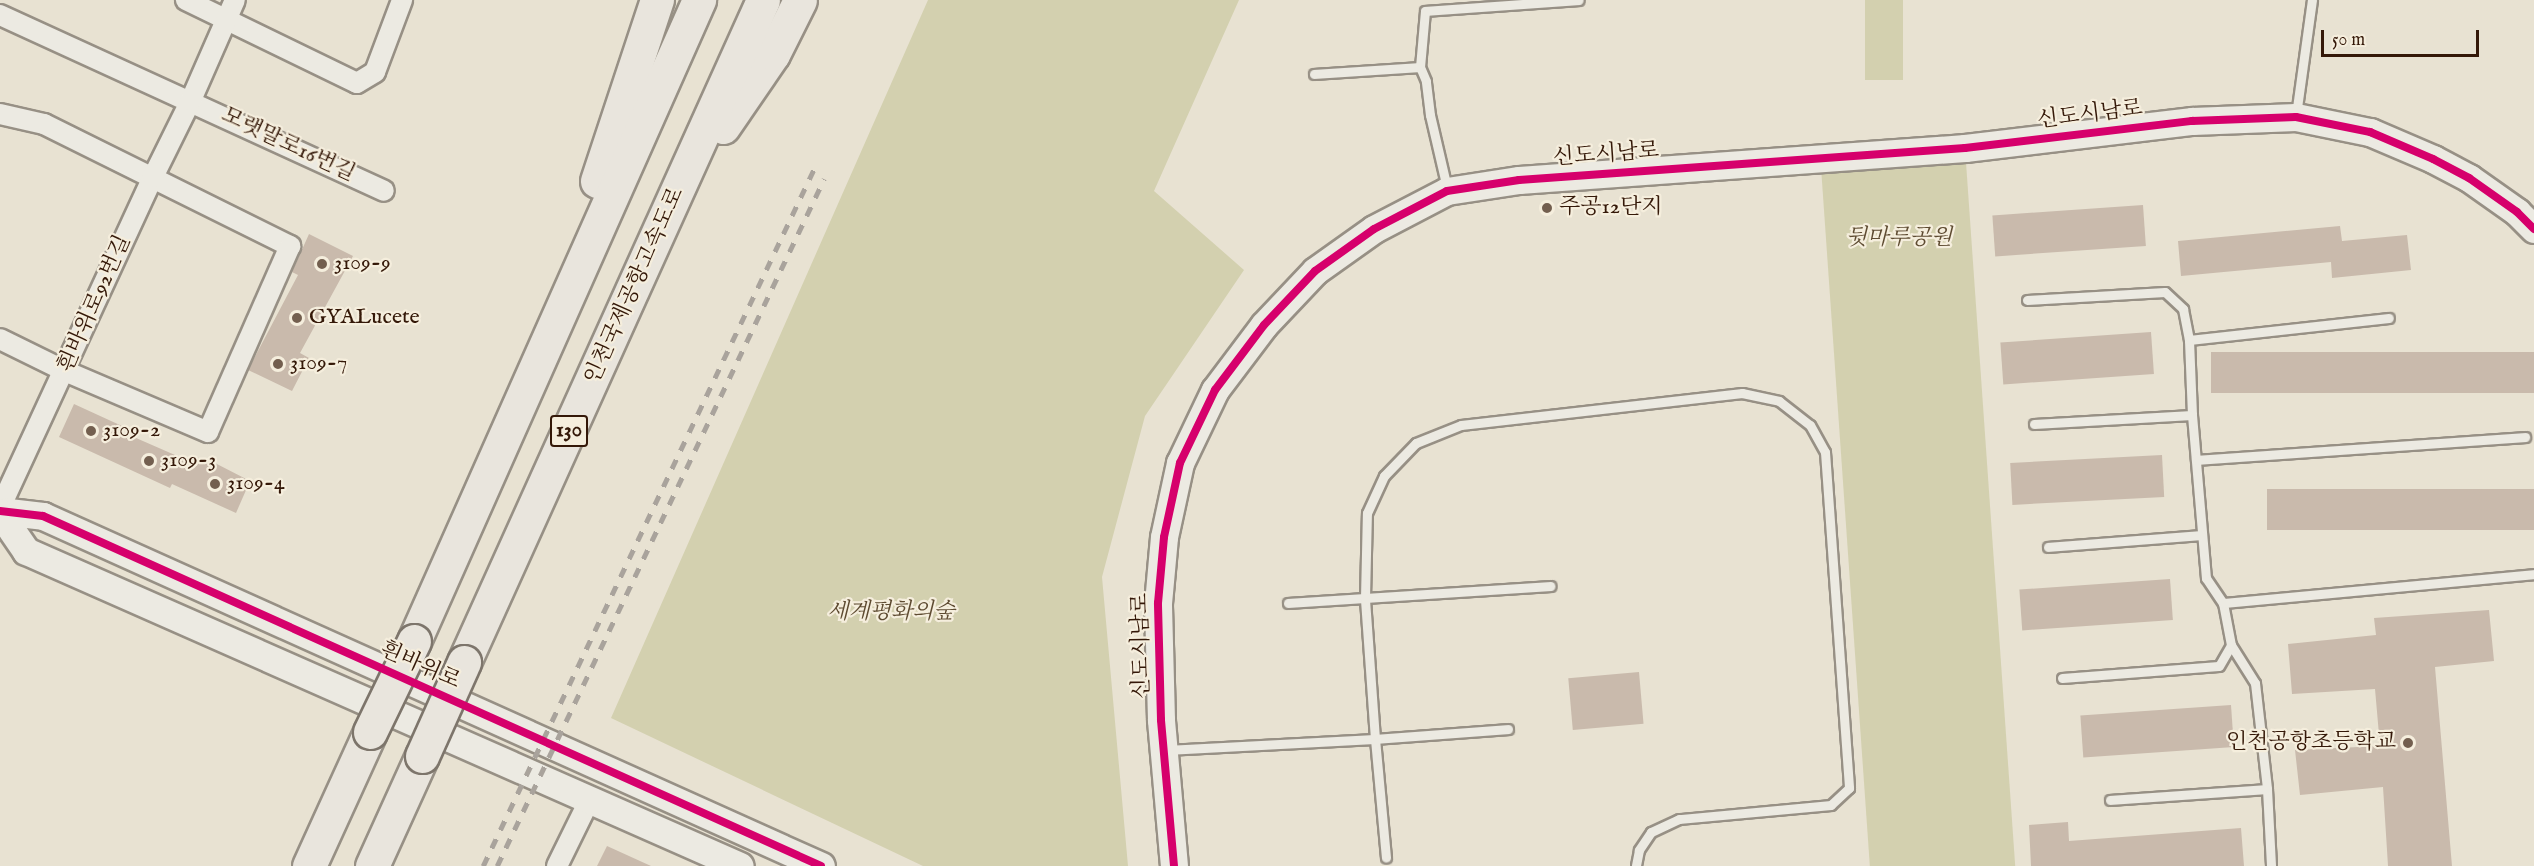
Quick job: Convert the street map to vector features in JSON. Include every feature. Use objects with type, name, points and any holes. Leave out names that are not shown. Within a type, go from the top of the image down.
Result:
[{"type":"highway","points":[[542,348],[657,0]]},
{"type":"highway","name":"130","points":[[309,866],[414,641],[542,348],[699,0]]},
{"type":"highway","name":"인천국제공항고속도로","points":[[372,866],[763,0]]},
{"type":"highway","points":[[674,201],[773,54],[800,0]]},
{"type":"street","points":[[186,0],[357,83],[375,72],[402,0]]},
{"type":"street","points":[[191,100],[235,0]]},
{"type":"street","name":"모랫말로16번길","points":[[0,15],[191,100],[384,191]]},
{"type":"street","name":"흰바위로92번길","points":[[0,511],[153,177],[191,100]]},
{"type":"street","points":[[0,114],[44,124],[290,246],[208,432],[65,371],[0,339]]},
{"type":"street","name":"신도시남로","points":[[1174,866],[1164,750],[1158,603],[1164,537],[1180,463],[1215,390],[1264,325],[1315,271],[1374,229],[1448,191],[1519,180],[1965,148],[2192,121],[2296,117],[2370,132],[2433,159],[2469,178],[2517,212],[2534,230]]},
{"type":"street","points":[[0,511],[26,551],[740,866]]},
{"type":"street","name":"흰바위로","points":[[0,511],[43,516],[821,866]]},
{"type":"street","points":[[557,866],[590,799]]},
{"type":"lane","points":[[1424,0],[1420,67],[1426,81],[1430,115],[1448,191]]},
{"type":"lane","points":[[1425,11],[1579,0]]},
{"type":"lane","points":[[2296,117],[2312,0]]},
{"type":"lane","points":[[1314,74],[1420,67]]},
{"type":"lane","points":[[2027,300],[2165,292],[2183,309],[2189,340],[2192,415],[2206,578],[2223,603],[2231,645],[2255,683],[2267,789],[2271,866]]},
{"type":"lane","points":[[2189,340],[2389,318]]},
{"type":"lane","points":[[1386,857],[1365,598],[1367,513],[1384,476],[1416,443],[1461,425],[1742,393],[1779,401],[1810,425],[1825,452],[1849,788],[1830,805],[1678,819],[1652,832],[1639,850],[1636,866]]},
{"type":"lane","points":[[2034,424],[2192,415]]},
{"type":"lane","points":[[2196,460],[2525,437]]},
{"type":"lane","points":[[2048,547],[2201,535]]},
{"type":"lane","points":[[2223,603],[2534,574]]},
{"type":"lane","points":[[1288,603],[1550,586]]},
{"type":"lane","points":[[2062,678],[2219,666],[2231,645]]},
{"type":"lane","points":[[1164,750],[1375,739],[1508,729]]},
{"type":"lane","points":[[2110,800],[2267,789]]},
{"type":"green space","name":"세계평화의숲","points":[[928,0],[1239,0],[1154,191],[1244,270],[1145,416],[1102,577],[1128,866],[923,866],[611,718]]},
{"type":"green space","points":[[1865,0],[1903,0],[1903,80],[1865,80]]},
{"type":"green space","name":"뒷마루공원","points":[[1965,148],[2015,866],[1870,866],[1820,158]]},
{"type":"building","points":[[2143,205],[2146,246],[1995,256],[1992,216]]},
{"type":"building","points":[[2340,226],[2342,241],[2407,235],[2411,270],[2332,278],[2331,262],[2181,276],[2178,241]]},
{"type":"building","points":[[309,234],[353,256],[300,353],[309,358],[292,391],[248,370],[298,275],[292,272]]},
{"type":"building","points":[[2151,332],[2154,374],[2003,384],[2000,343]]},
{"type":"building","points":[[2211,352],[2534,352],[2534,393],[2211,393]]},
{"type":"building","points":[[74,404],[122,426],[120,431],[191,462],[194,456],[210,463],[211,461],[250,481],[236,513],[172,484],[170,488],[59,437]]},
{"type":"building","points":[[2162,455],[2164,497],[2012,505],[2010,463]]},
{"type":"building","points":[[2267,489],[2534,489],[2534,530],[2267,530]]},
{"type":"building","points":[[2170,579],[2173,620],[2022,630],[2019,590]]},
{"type":"building","points":[[2489,610],[2494,661],[2435,667],[2452,866],[2388,866],[2383,787],[2300,795],[2295,750],[2380,746],[2375,689],[2292,694],[2288,644],[2376,635],[2374,618]]},
{"type":"building","points":[[1639,672],[1644,724],[1573,730],[1568,678]]},
{"type":"building","points":[[2231,705],[2234,747],[2083,757],[2080,716]]},
{"type":"building","points":[[2068,822],[2069,841],[2241,828],[2244,866],[2031,866],[2029,825]]},
{"type":"building","points":[[607,846],[651,866],[597,866]]},
{"type":"railway","points":[[483,866],[814,169]]},
{"type":"railway","points":[[497,866],[824,179]]},
{"type":"cycle path","points":[[1174,866],[1161,720],[1158,603],[1164,537],[1180,463],[1215,390],[1264,325],[1315,271],[1374,229],[1447,191],[1519,180],[1965,148],[2192,121],[2296,117],[2370,132],[2433,159],[2469,178],[2517,212],[2534,229]]},
{"type":"cycle path","points":[[0,511],[43,516],[821,866]]},
{"type":"place","name":"주공12단지","points":[[1547,208]]},
{"type":"place","name":"3109-9","points":[[322,264]]},
{"type":"place","name":"GYALucete","points":[[297,318]]},
{"type":"place","name":"3109-7","points":[[278,364]]},
{"type":"place","name":"3109-2","points":[[91,431]]},
{"type":"place","name":"3109-3","points":[[149,461]]},
{"type":"place","name":"3109-4","points":[[215,484]]},
{"type":"place","name":"인천공항초등학교","points":[[2408,743]]}]
